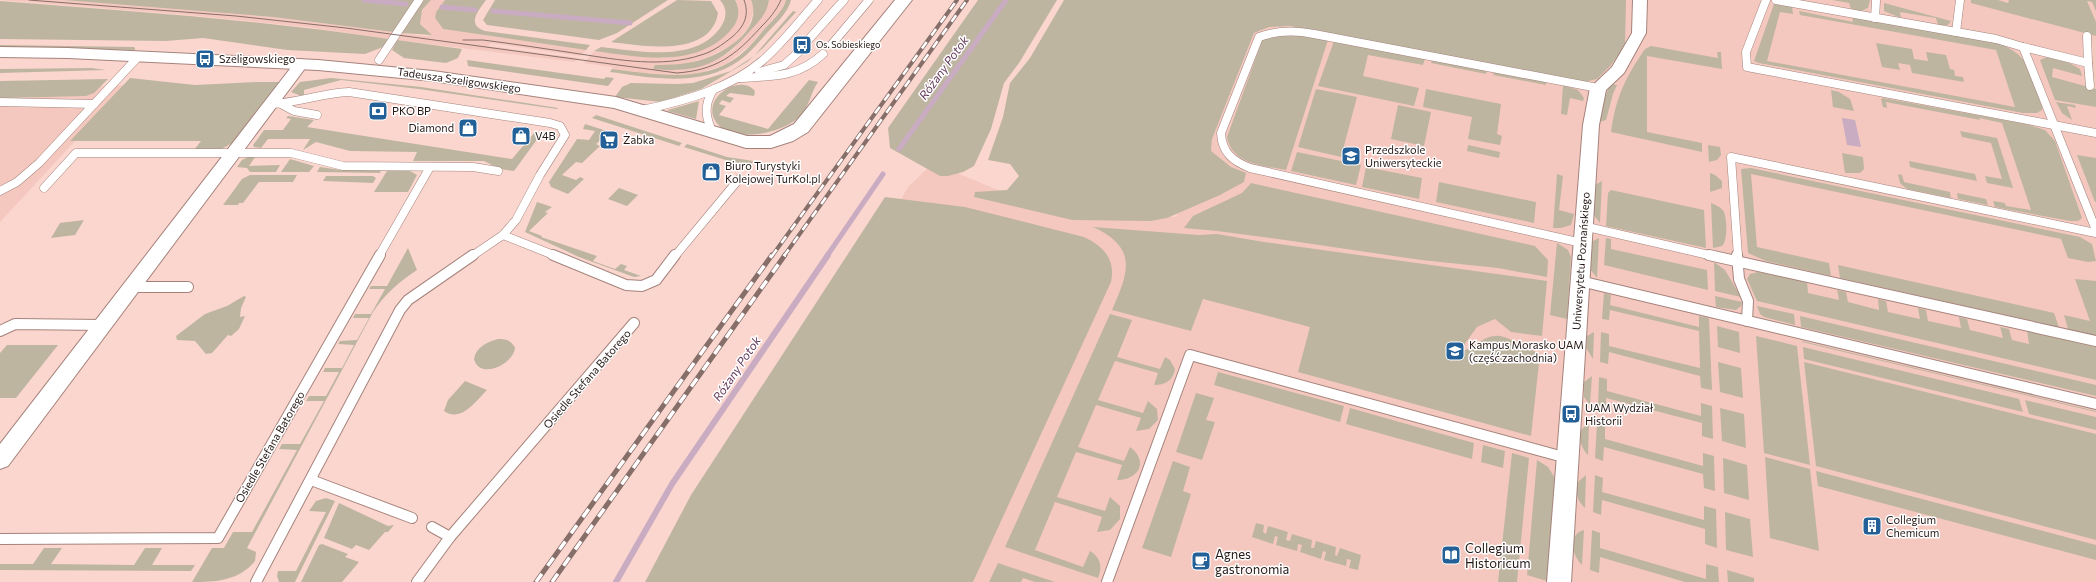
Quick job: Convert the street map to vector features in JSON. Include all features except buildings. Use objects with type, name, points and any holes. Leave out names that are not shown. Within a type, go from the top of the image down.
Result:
[{"type":"street","name":"Tadeusza Szeligowskiego","points":[[3,55],[139,56],[301,64],[373,69],[433,76],[603,101],[642,110],[738,141],[754,143],[777,140],[796,131],[812,115],[904,0]]},
{"type":"street","points":[[1598,88],[1618,70],[1639,33],[1640,0]]},
{"type":"street","points":[[0,460],[233,154],[276,104],[301,64]]},
{"type":"street","name":"Uniwersytetu Poznańskiego","points":[[1559,582],[1591,125],[1598,88]]},
{"type":"lane","points":[[379,60],[419,0]]},
{"type":"lane","points":[[642,110],[678,102],[714,90],[750,70],[763,60],[818,0]]},
{"type":"lane","points":[[809,39],[844,0]]},
{"type":"lane","points":[[832,44],[869,0]]},
{"type":"lane","points":[[1766,0],[1746,52],[1747,67],[2096,133]]},
{"type":"lane","points":[[1776,0],[1996,39],[2088,64]]},
{"type":"lane","points":[[1956,32],[1960,0]]},
{"type":"lane","points":[[1875,18],[1876,1]]},
{"type":"lane","points":[[1598,88],[1333,37],[1292,30],[1272,30],[1259,37],[1221,134],[1221,144],[1227,154],[1236,162],[1250,168],[1583,234],[1737,262],[2096,341]]},
{"type":"lane","points":[[2087,36],[2090,86]]},
{"type":"lane","points":[[2023,47],[2096,232]]},
{"type":"lane","points":[[734,78],[780,67],[787,63],[802,49]]},
{"type":"lane","points":[[734,78],[798,72],[810,67],[824,54]]},
{"type":"lane","points":[[0,191],[17,182],[39,164],[139,56]]},
{"type":"lane","points":[[713,133],[706,121],[705,112],[706,103],[714,90]]},
{"type":"lane","points":[[256,582],[400,310],[408,300],[503,235],[516,220],[540,175],[562,143],[565,135],[564,130],[560,126],[550,123],[349,92],[336,92],[297,102],[276,104]]},
{"type":"lane","points":[[0,102],[94,104]]},
{"type":"lane","points":[[276,104],[294,111],[317,115]]},
{"type":"lane","points":[[44,188],[76,153],[291,153],[343,166],[473,167],[498,171]]},
{"type":"lane","points":[[1747,321],[1748,301],[1739,279],[1737,262],[1731,157],[2096,232]]},
{"type":"lane","name":"Osiedle Stefana Batorego","points":[[0,538],[218,538],[430,167]]},
{"type":"lane","points":[[503,235],[626,284],[642,286],[656,280],[664,272],[681,247],[739,180]]},
{"type":"lane","points":[[1580,281],[2096,404]]},
{"type":"lane","points":[[131,287],[188,287]]},
{"type":"lane","name":"Osiedle Stefana Batorego","points":[[417,582],[450,537],[634,323]]},
{"type":"lane","points":[[0,331],[15,324],[103,325]]},
{"type":"lane","points":[[1107,582],[1190,355],[1568,458]]},
{"type":"lane","points":[[310,480],[412,518]]},
{"type":"lane","points":[[432,527],[450,537]]},
{"type":"shaded area","points":[[0,0],[64,0],[151,6],[273,17],[393,32],[389,39],[307,27],[188,15]]},
{"type":"shaded area","points":[[64,0],[415,0],[393,32],[273,17]]},
{"type":"shaded area","points":[[424,0],[431,0],[422,10],[420,24],[432,35],[402,33]]},
{"type":"shaded area","points":[[431,0],[445,0],[436,12],[435,18],[443,29],[586,50],[580,56],[491,43],[488,46],[578,58],[574,62],[397,40],[402,33],[423,36],[432,35],[420,24],[422,10]]},
{"type":"shaded area","points":[[445,0],[486,0],[475,17],[476,25],[485,31],[590,45],[586,50],[443,29],[435,18],[436,12]]},
{"type":"shaded area","points":[[495,0],[668,0],[617,33],[599,40],[487,25],[483,20]]},
{"type":"shaded area","points":[[677,0],[711,1],[718,13],[713,27],[703,37],[689,43],[674,46],[611,42]]},
{"type":"shaded area","points":[[720,0],[735,0],[738,8],[737,20],[730,31],[716,43],[700,51],[683,56],[666,58],[629,56],[594,51],[601,47],[632,51],[666,52],[683,50],[698,45],[711,37],[724,22],[725,9]]},
{"type":"shaded area","points":[[735,0],[751,0],[754,9],[748,28],[734,44],[704,59],[676,65],[655,65],[653,69],[683,70],[713,62],[733,50],[767,8],[769,0],[786,0],[782,9],[749,46],[726,64],[700,73],[671,76],[612,69],[613,67],[584,63],[594,51],[663,58],[697,52],[720,40],[738,6]]},
{"type":"shaded area","points":[[751,0],[769,0],[764,13],[759,20],[729,52],[718,59],[696,68],[683,70],[653,69],[655,65],[680,64],[704,59],[732,44],[741,37],[752,20],[753,11]]},
{"type":"shaded area","points":[[786,0],[791,0],[784,14],[777,22],[754,48],[740,60],[725,69],[709,75],[677,79],[643,77],[610,72],[612,69],[678,75],[710,71],[725,65],[739,56],[748,47],[779,13]]},
{"type":"shaded area","points":[[978,0],[1057,0],[1019,63],[1004,83],[991,129],[974,166],[963,172],[948,176],[940,176],[890,148],[888,128]]},
{"type":"shaded area","points":[[1064,0],[1626,0],[1625,46],[1611,65],[1597,79],[1584,82],[1290,26],[1269,27],[1254,33],[1212,139],[1211,151],[1231,167],[1246,173],[1244,182],[1220,195],[1167,218],[1151,221],[1072,220],[974,197],[975,192],[1007,190],[1019,176],[1010,164],[988,160],[1003,117],[1010,83],[1030,58]]},
{"type":"shaded area","name":"Kampus Morasko UAM (część zachodnia)","points":[[1261,0],[2096,0],[2096,582],[690,582],[737,486],[908,187],[933,163],[1010,195],[1176,217]]},
{"type":"shaded area","points":[[1832,0],[1870,0],[1868,8],[1861,11],[1851,9],[1849,3]]},
{"type":"shaded area","points":[[1971,0],[1998,0],[2008,3],[2009,0],[2096,0],[2096,11],[2092,2],[2087,1],[2096,22],[2096,36],[1971,3]]},
{"type":"shaded area","points":[[0,1],[244,21],[389,39],[383,47],[365,54],[287,50],[203,38],[166,41],[0,39]]},
{"type":"shaded area","points":[[1884,3],[1951,21],[1948,25],[1938,25],[1936,18],[1900,12],[1901,18],[1884,11]]},
{"type":"shaded area","points":[[1774,4],[1792,6],[1793,14],[1780,12],[1767,61],[2015,107],[1996,50],[1800,15],[1799,11],[1853,22],[1852,16],[1989,40],[2003,45],[2021,57],[2026,64],[2034,82],[2042,110],[2037,113],[2023,113],[1759,63],[1754,61]]},
{"type":"shaded area","points":[[793,11],[796,12],[763,48],[754,55]]},
{"type":"shaded area","points":[[1294,33],[1328,40],[1286,170],[1259,165],[1242,158],[1235,153],[1230,146],[1227,137],[1262,41],[1273,34]]},
{"type":"shaded area","points":[[397,40],[462,49],[458,58],[446,63],[404,58],[392,50]]},
{"type":"shaded area","points":[[1334,41],[1425,59],[1423,65],[1368,55],[1363,76],[1419,88],[1414,106],[1318,86]]},
{"type":"shaded area","points":[[1876,43],[1912,49],[1914,59],[1928,61],[1926,52],[1946,55],[1950,69],[1954,70],[1955,76],[1963,77],[1964,82],[1912,73],[1910,65],[1898,63],[1900,70],[1882,67]]},
{"type":"shaded area","points":[[0,45],[134,47],[135,50],[0,48]]},
{"type":"shaded area","points":[[1651,46],[1718,58],[1717,52],[1721,52],[1722,69],[1647,56],[1647,132],[1702,143],[1702,152],[1611,132],[1622,88],[1645,49]]},
{"type":"shaded area","points":[[753,56],[747,62],[701,89],[661,102],[615,97],[622,87],[631,83],[693,83],[731,71]]},
{"type":"shaded area","points":[[2047,57],[2066,61],[2080,69],[2082,76],[2053,68],[2052,77],[2096,89],[2096,107],[2055,100],[2040,60]]},
{"type":"shaded area","points":[[467,60],[604,79],[606,77],[614,78],[608,86],[468,66]]},
{"type":"shaded area","points":[[1432,60],[1487,70],[1486,74],[1431,63]]},
{"type":"shaded area","points":[[91,68],[106,70],[0,73],[0,69]]},
{"type":"shaded area","points":[[1494,72],[1546,82],[1546,85],[1493,75]]},
{"type":"shaded area","points":[[130,78],[195,85],[281,82],[235,141],[222,149],[194,150],[201,141],[70,141]]},
{"type":"shaded area","points":[[331,78],[421,87],[558,108],[341,80],[304,90],[304,97],[291,92],[300,82]]},
{"type":"shaded area","points":[[108,79],[94,93],[86,96],[0,98],[0,81]]},
{"type":"shaded area","points":[[809,80],[818,82],[803,113],[791,123],[780,128],[754,134],[729,132],[719,126],[713,116],[713,105],[716,98],[720,94],[727,88],[746,85],[755,91],[754,96],[730,93],[726,96],[734,98],[730,103],[722,100],[719,104],[726,106],[719,115],[768,129]]},
{"type":"shaded area","points":[[1610,84],[1617,85],[1606,120],[1599,122],[1603,103]]},
{"type":"shaded area","points":[[127,85],[0,222],[0,91]]},
{"type":"shaded area","points":[[1563,85],[1578,90],[1584,98],[1583,101],[1570,98],[1567,115],[1561,114]]},
{"type":"shaded area","points":[[1316,89],[1357,97],[1341,157],[1298,147]]},
{"type":"shaded area","points":[[1426,89],[1501,104],[1497,134],[1502,136],[1500,145],[1468,139],[1472,117],[1423,107]]},
{"type":"shaded area","points":[[1831,90],[1839,92],[1850,99],[1854,111],[1833,107]]},
{"type":"shaded area","points":[[1883,98],[2026,124],[2045,130],[2055,141],[2082,218],[2078,221],[2070,221],[1995,207],[1993,201],[2005,203],[2006,206],[2031,210],[2002,123],[1886,102],[1887,108],[1883,107],[1881,99]]},
{"type":"shaded area","points":[[699,101],[696,119],[668,111],[668,110]]},
{"type":"shaded area","points":[[2056,102],[2075,105],[2076,108],[2067,106],[2072,120],[2062,113]]},
{"type":"shaded area","points":[[1398,105],[1431,112],[1424,146],[1391,139]]},
{"type":"shaded area","points":[[596,115],[682,143],[679,146],[592,118]]},
{"type":"shaded area","points":[[288,116],[314,120],[307,127],[512,159],[534,133],[541,134],[514,171],[500,169],[484,161],[413,161],[417,152],[350,151],[316,142],[303,150],[310,139],[268,139],[261,148],[254,147],[253,145],[264,130],[283,130],[291,119],[286,118]]},
{"type":"shaded area","points":[[1842,118],[1855,120],[1861,147],[1847,145]]},
{"type":"shaded area","points":[[585,124],[610,132],[596,144],[600,146],[582,163],[576,162],[562,175],[576,180],[580,177],[584,179],[568,194],[551,187],[549,182],[577,139],[589,140],[595,131],[583,129]]},
{"type":"shaded area","points":[[1960,131],[1997,138],[2013,188],[1987,183],[1985,176],[2002,179],[1991,143],[1962,137]]},
{"type":"shaded area","points":[[687,144],[727,157],[754,161],[748,167],[684,147]]},
{"type":"shaded area","points":[[1468,145],[1500,152],[1499,158],[1467,151]]},
{"type":"shaded area","points":[[1708,145],[1720,147],[1721,155],[1717,160],[1709,162]]},
{"type":"shaded area","points":[[1297,152],[1361,165],[1356,185],[1291,171]]},
{"type":"shaded area","points":[[1842,153],[1863,157],[1864,169],[1860,173],[1845,173]]},
{"type":"shaded area","points":[[2077,155],[2096,158],[2096,202],[2095,202]]},
{"type":"shaded area","points":[[248,157],[255,157],[249,166],[280,165],[276,172],[250,172],[247,168],[237,167],[242,160]]},
{"type":"shaded area","points":[[290,159],[314,166],[309,172],[281,172]]},
{"type":"shaded area","points":[[1909,161],[1975,174],[1977,181],[1910,167]]},
{"type":"shaded area","points":[[320,167],[341,170],[381,170],[380,173],[317,172]]},
{"type":"shaded area","points":[[1366,167],[1422,178],[1419,199],[1362,187]]},
{"type":"shaded area","points":[[1751,168],[2080,237],[2092,244],[2096,261],[2088,262],[2068,258],[2061,239],[1751,174],[1757,247],[1829,263],[1831,276],[1766,261],[1748,253],[1741,169]]},
{"type":"shaded area","points":[[387,171],[410,171],[417,175],[408,192],[374,192]]},
{"type":"shaded area","points":[[1710,173],[1722,181],[1722,188],[1710,192]]},
{"type":"shaded area","points":[[1557,174],[1563,176],[1559,210],[1574,214],[1571,225],[1561,228],[1553,228]]},
{"type":"shaded area","points":[[1898,174],[1902,175],[1904,182],[1950,192],[1951,198],[1907,189],[1900,183]]},
{"type":"shaded area","points":[[250,175],[297,175],[293,182],[259,182],[243,203],[239,203],[238,205],[223,205],[242,179]]},
{"type":"shaded area","points":[[326,176],[373,176],[376,178],[373,183],[323,181]]},
{"type":"shaded area","points":[[1602,181],[1600,223],[1593,214],[1595,185]]},
{"type":"shaded area","points":[[1439,182],[1536,202],[1534,223],[1436,202]]},
{"type":"shaded area","points":[[1251,183],[1535,246],[1548,260],[1547,277],[1498,268],[1421,260],[1285,240],[1184,228],[1193,216],[1242,193]]},
{"type":"shaded area","points":[[619,188],[638,195],[627,206],[608,199]]},
{"type":"shaded area","points":[[1611,190],[1704,210],[1706,248],[1606,226],[1608,193]]},
{"type":"shaded area","points":[[1957,193],[1986,199],[1988,205],[1958,199]]},
{"type":"shaded area","points":[[885,197],[965,207],[1084,237],[1102,249],[1110,260],[1112,267],[1111,282],[973,582],[645,582],[691,495]]},
{"type":"shaded area","points":[[537,202],[552,207],[545,212],[548,213],[529,231],[542,236],[541,237],[597,256],[593,261],[615,269],[621,264],[627,266],[624,270],[641,276],[634,277],[579,257],[525,232]]},
{"type":"shaded area","points":[[1711,203],[1723,210],[1726,225],[1724,243],[1722,246],[1713,248]]},
{"type":"shaded area","points":[[84,220],[75,235],[51,238],[60,223]]},
{"type":"shaded area","points":[[1093,227],[1199,235],[1217,234],[1264,242],[1547,281],[1542,336],[1511,332],[1495,319],[1477,327],[1461,349],[1453,352],[1465,350],[1487,338],[1499,336],[1540,354],[1531,436],[1298,372],[1310,327],[1203,299],[1191,331],[1112,310],[1122,284],[1126,262],[1118,244],[1108,235]]},
{"type":"shaded area","points":[[1599,238],[1597,278],[1590,269],[1591,242]]},
{"type":"shaded area","points":[[1606,238],[1611,239],[1611,249],[1707,270],[1708,290],[1604,265]]},
{"type":"shaded area","points":[[1557,243],[1568,250],[1571,257],[1567,319],[1550,315]]},
{"type":"shaded area","points":[[408,248],[417,270],[393,289],[373,312],[247,548],[256,552],[255,561],[242,573],[226,579],[209,582],[192,582],[212,548],[224,548],[233,532],[252,532],[297,450],[279,449],[282,444],[300,444],[324,401],[306,401],[309,396],[326,396],[339,372],[323,372],[325,368],[342,368],[354,345],[338,344],[340,341],[357,340],[369,318],[353,318],[355,314],[371,314],[385,289],[369,289],[371,286],[387,286]]},
{"type":"shaded area","points":[[1714,262],[1725,270],[1741,297],[1715,291]]},
{"type":"shaded area","points":[[1838,265],[2054,313],[2059,327],[1840,278]]},
{"type":"shaded area","points":[[1758,272],[1807,282],[1808,293],[1839,300],[1837,290],[1846,292],[1848,302],[1879,310],[1878,299],[1886,301],[1888,312],[1920,319],[1918,308],[1926,310],[1928,321],[1961,328],[1959,317],[1967,319],[1970,330],[2003,338],[2000,327],[2009,329],[2012,340],[2029,344],[2027,330],[2096,345],[2096,380],[1757,301],[1747,279],[1750,274]]},
{"type":"shaded area","points":[[2075,279],[2096,281],[2096,335],[2068,329],[2064,315],[2090,321]]},
{"type":"shaded area","points":[[1604,293],[1611,295],[1610,305],[1699,327],[1699,316],[1709,318],[1712,390],[1701,388],[1700,376],[1609,352],[1608,364],[1600,362],[1601,332],[1609,334],[1609,346],[1700,368],[1699,331],[1610,310],[1609,320],[1602,319]]},
{"type":"shaded area","points":[[244,296],[246,297],[241,308],[240,317],[245,316],[239,329],[231,336],[228,335],[212,353],[206,354],[195,341],[177,340],[176,336],[205,314],[227,306]]},
{"type":"shaded area","points":[[1715,296],[1742,302],[1741,306],[1736,310],[1716,307]]},
{"type":"shaded area","points":[[1757,306],[1794,314],[1795,325],[1764,317],[1760,314]]},
{"type":"shaded area","points":[[1110,314],[1132,320],[1117,357],[1160,369],[1165,357],[1170,360],[1175,369],[1168,382],[1154,385],[1158,373],[1115,361],[1098,400],[1143,413],[1148,401],[1157,409],[1158,420],[1149,429],[1136,431],[1141,418],[1096,405],[1078,447],[1124,461],[1130,447],[1136,452],[1139,458],[1139,469],[1131,477],[1117,480],[1122,465],[1076,452],[1057,497],[1105,511],[1110,497],[1120,506],[1120,519],[1110,530],[1097,532],[1102,517],[1055,502],[1035,550],[1083,567],[1090,551],[1100,562],[1100,574],[1098,578],[1005,547]]},
{"type":"shaded area","points":[[1800,316],[2096,385],[2096,396],[1801,327]]},
{"type":"shaded area","points":[[1717,326],[1739,332],[1740,353],[1718,347]]},
{"type":"shaded area","points":[[1594,332],[1593,359],[1586,348],[1587,336]]},
{"type":"shaded area","points":[[1756,336],[1797,346],[1810,465],[1764,453]]},
{"type":"shaded area","points":[[498,339],[508,340],[512,343],[515,348],[513,354],[508,360],[496,368],[482,369],[477,365],[474,359],[477,351],[486,343]]},
{"type":"shaded area","points":[[1802,342],[2096,411],[2096,412]]},
{"type":"shaded area","points":[[7,345],[58,345],[16,398],[0,398],[0,353]]},
{"type":"shaded area","points":[[1803,347],[2019,399],[2023,412],[1804,359]]},
{"type":"shaded area","points":[[1718,362],[1741,368],[1743,398],[1720,392]]},
{"type":"shaded area","points":[[1804,362],[2096,434],[2096,540],[1816,466]]},
{"type":"shaded area","points":[[1218,372],[1344,406],[1340,422],[1214,385]]},
{"type":"shaded area","points":[[1592,376],[1590,405],[1584,397],[1584,382]]},
{"type":"shaded area","points":[[1599,377],[1607,379],[1607,391],[1701,416],[1701,403],[1712,406],[1713,439],[1702,436],[1702,423],[1606,398],[1606,410],[1598,408]]},
{"type":"shaded area","points":[[465,381],[487,390],[473,405],[462,413],[450,414],[444,411],[448,400]]},
{"type":"shaded area","points":[[1196,393],[1214,398],[1206,420],[1215,422],[1202,460],[1176,452]]},
{"type":"shaded area","points":[[2025,400],[2096,417],[2096,430],[2029,414]]},
{"type":"shaded area","points":[[1350,408],[1474,443],[1472,459],[1346,424]]},
{"type":"shaded area","points":[[1720,408],[1744,414],[1746,448],[1722,441]]},
{"type":"shaded area","points":[[1589,424],[1588,455],[1582,447],[1580,434],[1585,426]]},
{"type":"shaded area","points":[[1597,424],[1605,426],[1605,439],[1703,466],[1703,453],[1714,456],[1715,491],[1704,488],[1703,474],[1604,447],[1603,461],[1595,458]]},
{"type":"shaded area","points":[[1483,445],[1505,451],[1503,468],[1481,462]]},
{"type":"shaded area","points":[[1512,453],[1529,458],[1517,582],[1498,582]]},
{"type":"shaded area","points":[[1765,457],[1810,469],[1819,551],[1770,538]]},
{"type":"shaded area","points":[[1723,458],[1747,465],[1749,500],[1724,493]]},
{"type":"shaded area","points":[[1537,460],[1548,467],[1555,478],[1547,581],[1527,575]]},
{"type":"shaded area","points":[[1173,461],[1190,467],[1183,491],[1191,494],[1171,557],[1142,548]]},
{"type":"shaded area","points":[[1816,471],[2096,545],[2096,560],[1818,486]]},
{"type":"shaded area","points":[[1586,475],[1585,508],[1578,499],[1577,485]]},
{"type":"shaded area","points":[[1595,475],[1603,478],[1602,492],[1704,520],[1704,506],[1716,509],[1717,548],[1705,544],[1705,529],[1602,500],[1601,515],[1593,512]]},
{"type":"shaded area","points":[[326,498],[335,501],[295,582],[279,582],[277,576],[278,571],[296,571],[326,512],[309,511],[316,501]]},
{"type":"shaded area","points":[[339,503],[388,526],[394,525],[388,532],[385,532],[369,550],[356,545],[352,549],[324,538]]},
{"type":"shaded area","points":[[1725,512],[1750,519],[1753,557],[1726,550]]},
{"type":"shaded area","points":[[1256,523],[1264,525],[1263,532],[1266,534],[1268,526],[1288,532],[1286,540],[1290,541],[1292,534],[1312,540],[1311,548],[1314,548],[1316,541],[1336,547],[1335,555],[1337,556],[1340,548],[1361,555],[1358,570],[1349,568],[1351,560],[1347,559],[1346,566],[1324,560],[1326,552],[1323,551],[1321,559],[1300,552],[1302,545],[1298,544],[1297,551],[1276,545],[1278,537],[1275,536],[1273,544],[1252,537]]},
{"type":"shaded area","points":[[1584,530],[1582,565],[1574,551],[1573,540],[1579,532]]},
{"type":"shaded area","points":[[1592,530],[1600,533],[1600,548],[1706,579],[1706,564],[1718,567],[1719,582],[1685,582],[1600,557],[1599,573],[1590,570]]},
{"type":"shaded area","points":[[322,544],[348,554],[345,557],[359,562],[342,582],[301,582],[319,545]]},
{"type":"shaded area","points":[[44,548],[62,548],[51,564],[134,565],[145,548],[162,548],[152,565],[195,565],[191,571],[0,570],[0,564],[33,564]]},
{"type":"shaded area","points":[[998,563],[1055,582],[1035,582],[1023,578],[1021,582],[989,582]]},
{"type":"shaded area","points":[[1727,570],[1754,578],[1754,582],[1728,582]]},
{"type":"waterway","points":[[364,0],[406,4]]},
{"type":"waterway","name":"Różany Potok","points":[[899,149],[1006,0]]},
{"type":"waterway","points":[[442,7],[475,10]]},
{"type":"waterway","points":[[493,11],[630,23]]},
{"type":"waterway","name":"Różany Potok","points":[[827,256],[883,174]]},
{"type":"waterway","name":"Różany Potok","points":[[616,582],[672,484],[828,255]]},
{"type":"tram line","points":[[29,0],[236,16],[346,28],[677,73],[703,69],[714,65],[733,54],[767,21],[781,0]]},
{"type":"tram line","points":[[463,40],[483,40],[640,62],[686,59],[705,54],[717,48],[740,29],[746,16],[746,5],[744,0]]},
{"type":"railway","points":[[772,256],[957,0]]},
{"type":"railway","points":[[784,256],[967,0]]},
{"type":"railway","points":[[536,582],[772,255]]},
{"type":"railway","points":[[552,582],[785,255]]},
{"type":"place","name":"Os. Sobieskiego","points":[[802,45]]},
{"type":"place","name":"Szeligowskiego","points":[[205,59]]},
{"type":"place","name":"PKO BP","points":[[378,111]]},
{"type":"place","name":"Diamond","points":[[468,128]]},
{"type":"place","name":"V4B","points":[[521,136]]},
{"type":"place","name":"Żabka","points":[[609,140]]},
{"type":"place","name":"Przedszkole Uniwersyteckie","points":[[1351,156]]},
{"type":"place","name":"Biuro Turystyki Kolejowej TurKol.pl","points":[[711,172]]},
{"type":"place","name":"Kampus Morasko UAM (część zachodnia)","points":[[1455,351]]},
{"type":"place","name":"UAM Wydział Historii","points":[[1571,414]]},
{"type":"place","name":"Collegium Chemicum","points":[[1872,526]]},
{"type":"place","name":"Collegium Historicum","points":[[1451,555]]},
{"type":"place","name":"Agnes gastronomia","points":[[1201,561]]}]
